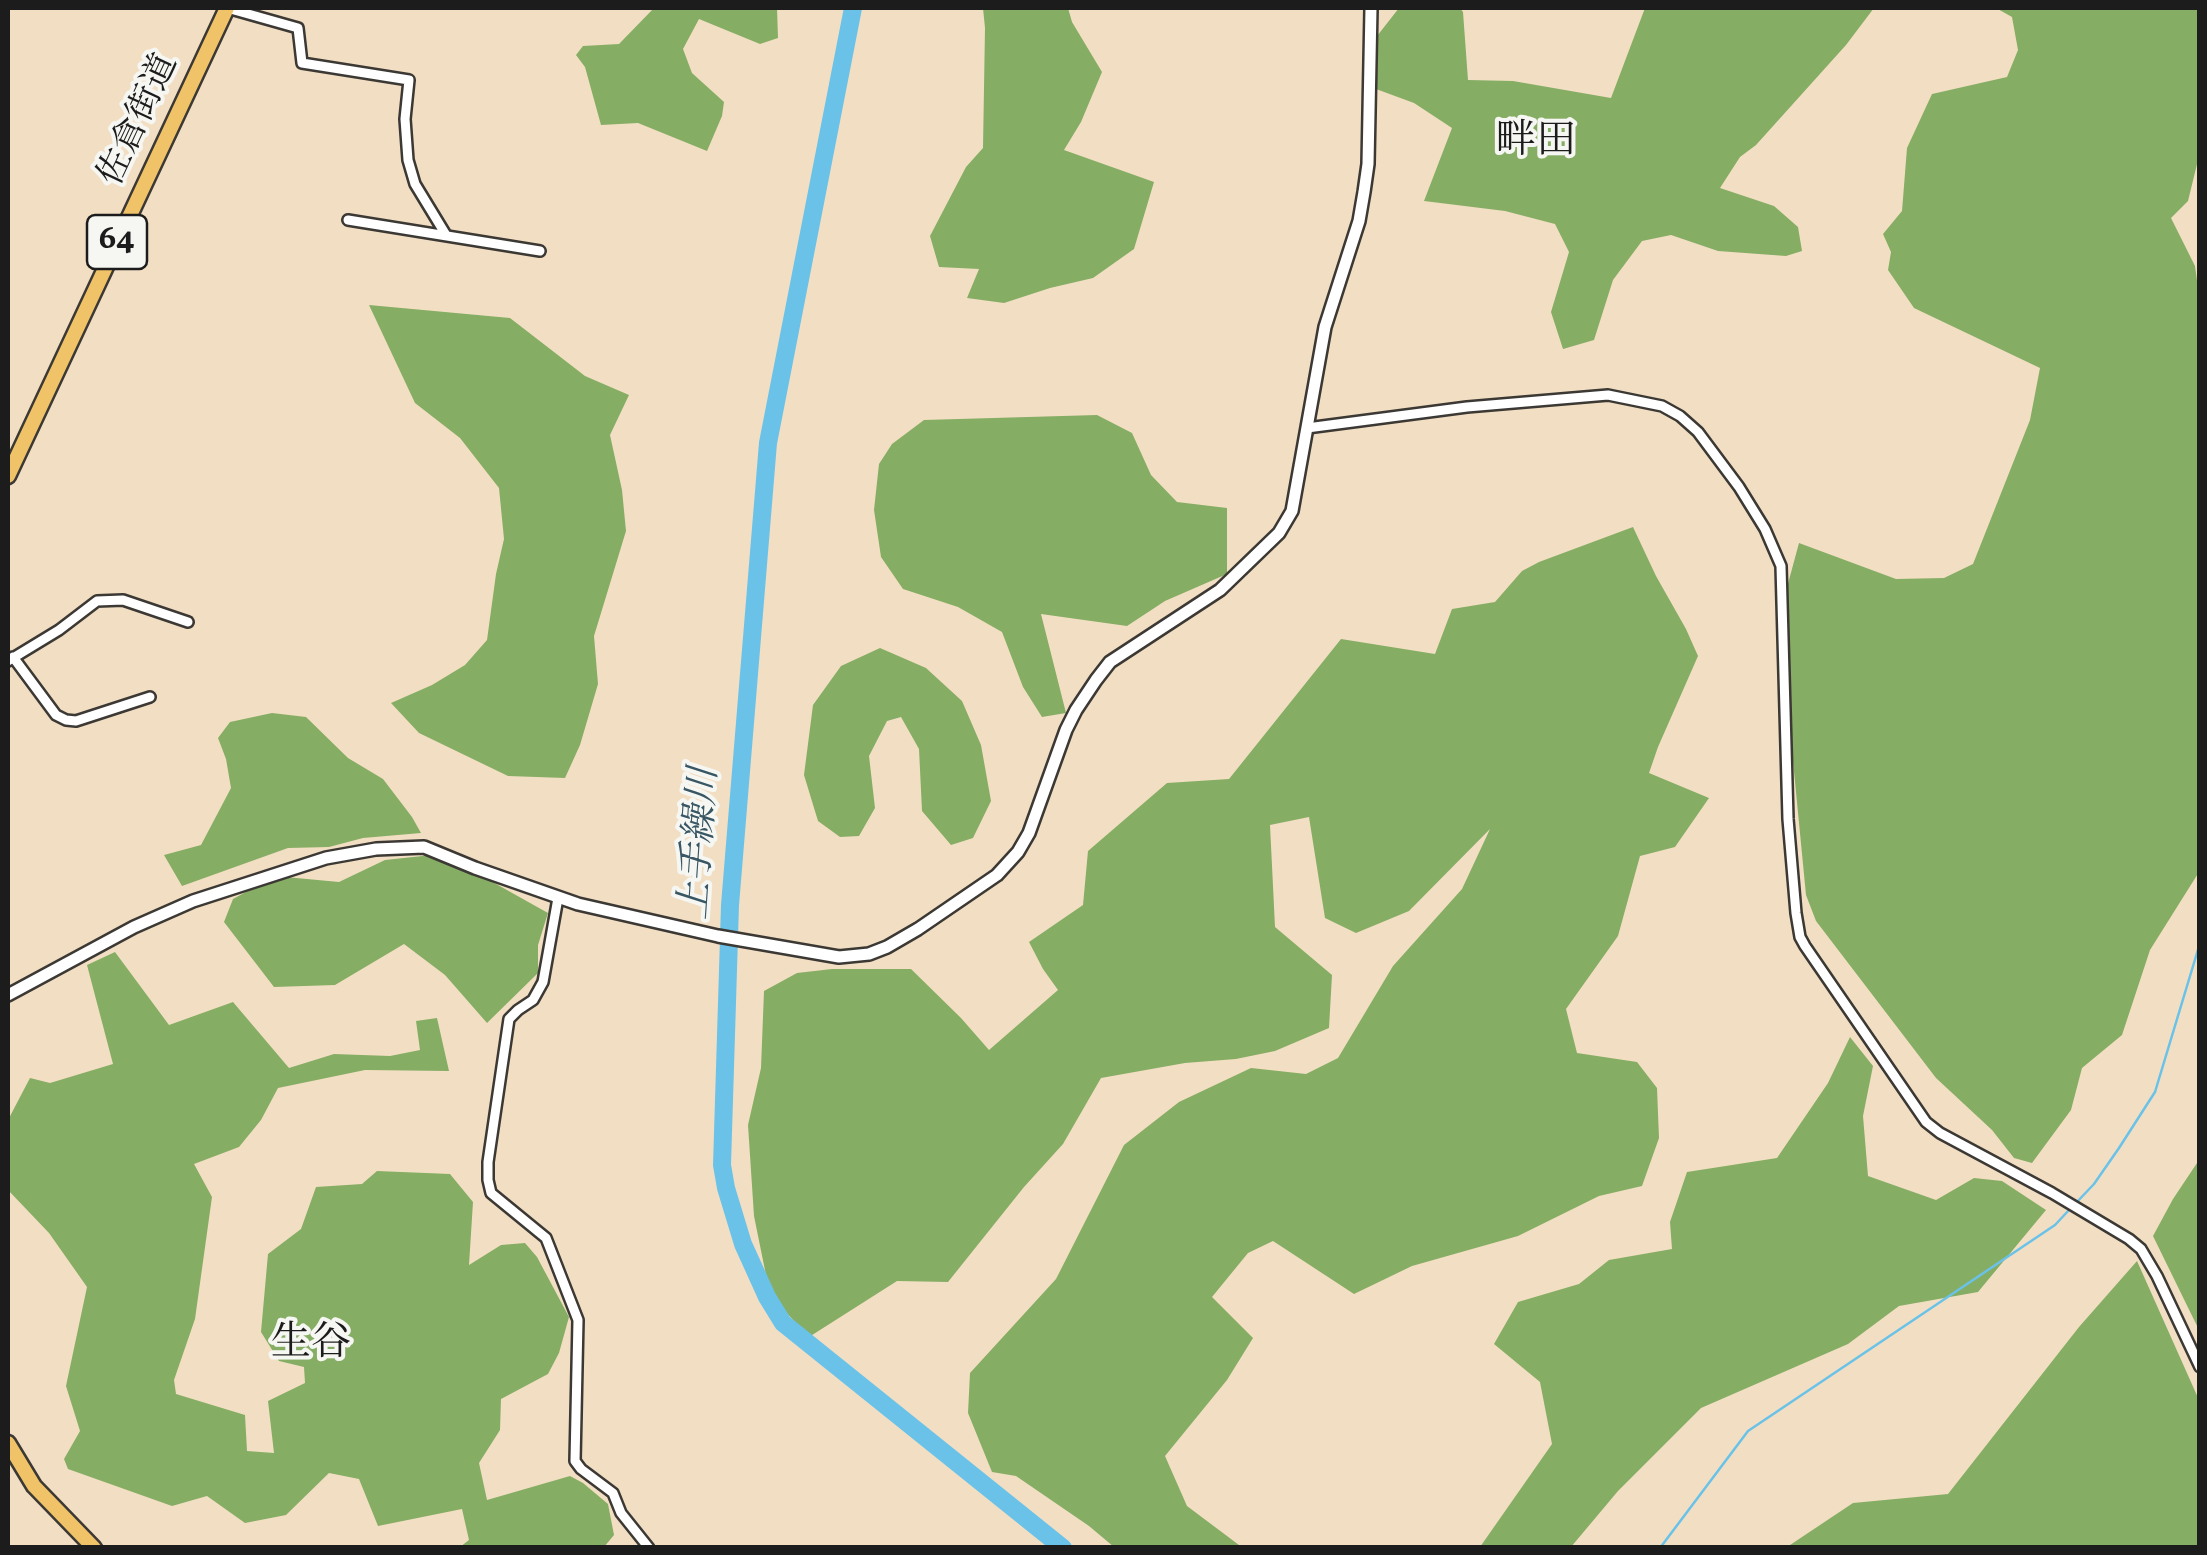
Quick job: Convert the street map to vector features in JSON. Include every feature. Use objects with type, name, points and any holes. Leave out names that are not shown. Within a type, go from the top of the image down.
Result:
[{"type":"main road","name":"佐倉街道","points":[[8,476],[226,8]]},
{"type":"main road","points":[[8,1443],[34,1486],[94,1548]]},
{"type":"street","points":[[226,8],[298,28],[302,63],[409,80],[405,118],[408,160],[416,184],[446,235]]},
{"type":"street","points":[[8,995],[134,927],[193,901],[326,858],[376,849],[424,847],[558,898],[719,936],[839,957],[869,954],[887,947],[997,875],[1029,833],[1066,730],[1110,662],[1220,590],[1266,547],[1292,511],[1325,327],[1359,221],[1364,192],[1368,164],[1370,8]]},
{"type":"street","points":[[348,220],[540,251]]},
{"type":"street","points":[[1307,428],[1467,407],[1608,395],[1662,406],[1698,432],[1740,488],[1765,529],[1780,566],[1788,819],[1800,937],[1926,1122],[2052,1193],[2140,1249],[2200,1367]]},
{"type":"street","points":[[150,696],[76,721],[66,720],[56,714],[10,659],[60,630],[98,601],[123,600],[188,622]]},
{"type":"street","points":[[558,898],[543,982],[533,1000],[509,1019],[488,1180],[491,1193],[546,1238],[578,1320],[576,1461],[613,1493],[621,1512],[649,1548]]},
{"type":"green space","points":[[654,8],[777,8],[778,38],[760,44],[699,19],[683,49],[692,73],[724,102],[707,151],[638,123],[601,125],[585,67],[576,55],[583,46],[619,44]]},
{"type":"green space","points":[[983,8],[1068,8],[1072,22],[1102,72],[1081,122],[1064,150],[1154,182],[1134,249],[1093,278],[1004,303],[967,298],[979,269],[939,267],[930,236],[966,167],[983,148]]},
{"type":"green space","points":[[1399,8],[1460,8],[1468,80],[1513,81],[1611,98],[1645,8],[1874,8],[1846,45],[1756,145],[1740,157],[1720,188],[1774,206],[1798,227],[1802,251],[1786,256],[1718,251],[1671,235],[1642,241],[1613,280],[1594,340],[1563,349],[1551,312],[1569,252],[1555,224],[1505,211],[1424,201],[1452,128],[1414,103],[1376,89],[1367,59],[1370,45]]},
{"type":"green space","points":[[1996,8],[2199,8],[2199,156],[2188,201],[2171,218],[2195,266],[2199,295],[2199,872],[2150,950],[2122,1035],[2082,1068],[2071,1110],[2032,1163],[2014,1158],[1992,1130],[1936,1078],[1816,921],[1806,895],[1779,617],[1799,543],[1896,579],[1944,578],[1973,564],[2030,420],[2040,368],[1914,308],[1888,270],[1891,252],[1883,234],[1902,211],[1907,148],[1932,94],[2007,77],[2018,50],[2012,17]]},
{"type":"green space","points":[[369,305],[510,318],[585,376],[629,395],[610,435],[626,531],[594,636],[598,684],[580,745],[565,778],[508,776],[419,733],[391,703],[465,665],[487,640],[504,539],[499,488],[460,438],[415,403]]},
{"type":"green space","points":[[1097,415],[1132,433],[1151,475],[1177,502],[1227,508],[1227,574],[1165,601],[1127,626],[1041,614],[1066,713],[1042,717],[1023,687],[1002,632],[958,607],[903,589],[881,557],[874,510],[879,464],[892,444],[924,420]]},
{"type":"green space","points":[[1633,527],[1698,656],[1649,773],[1709,798],[1675,847],[1640,856],[1618,936],[1566,1009],[1577,1053],[1637,1062],[1657,1088],[1659,1138],[1642,1186],[1599,1196],[1518,1236],[1412,1266],[1354,1294],[1273,1241],[1248,1253],[1212,1297],[1253,1338],[1227,1380],[1165,1456],[1187,1506],[1246,1547],[1114,1547],[1016,1476],[992,1472],[968,1413],[970,1373],[1056,1279],[1124,1145],[1179,1102],[1251,1068],[1306,1074],[1338,1058],[1393,966],[1462,889],[1490,829],[1409,911],[1356,933],[1325,918],[1309,817],[1270,825],[1275,927],[1332,975],[1329,1028],[1275,1051],[1101,1078],[1063,1144],[948,1282],[897,1281],[809,1337],[770,1295],[754,1216],[748,1125],[761,1068],[764,991],[797,973],[911,969],[989,1050],[1058,990],[1029,942],[1083,905],[1088,851],[1167,783],[1229,779],[1341,639],[1435,654],[1452,609],[1495,602],[1522,571]]},
{"type":"green space","points":[[880,648],[926,668],[962,701],[981,745],[991,801],[973,838],[951,845],[922,811],[919,749],[901,717],[887,721],[869,756],[875,808],[859,836],[840,837],[818,821],[804,775],[813,705],[841,666]]},
{"type":"green space","points":[[272,713],[306,717],[348,758],[383,779],[421,833],[363,838],[329,847],[288,848],[182,886],[164,855],[201,845],[231,788],[218,738],[230,722]]},
{"type":"green space","points":[[432,855],[489,880],[548,913],[538,945],[538,973],[487,1023],[445,975],[404,944],[335,985],[274,987],[224,922],[233,899],[275,876],[339,882],[385,860]]},
{"type":"green space","points":[[115,952],[169,1025],[233,1002],[289,1068],[334,1054],[390,1056],[420,1050],[416,1021],[437,1018],[449,1071],[365,1070],[278,1088],[261,1120],[239,1147],[194,1164],[212,1197],[195,1319],[174,1380],[176,1394],[245,1415],[247,1451],[274,1453],[268,1401],[305,1383],[304,1367],[279,1361],[261,1332],[268,1254],[301,1229],[316,1187],[362,1184],[377,1171],[450,1174],[473,1202],[469,1265],[501,1245],[525,1243],[537,1257],[569,1317],[559,1353],[548,1374],[501,1399],[500,1430],[479,1463],[487,1500],[570,1476],[608,1504],[614,1535],[604,1547],[460,1547],[469,1540],[462,1509],[378,1526],[359,1479],[329,1473],[286,1515],[245,1523],[207,1496],[172,1506],[68,1469],[64,1459],[80,1431],[66,1386],[87,1287],[49,1233],[8,1190],[8,1120],[30,1078],[50,1083],[113,1064],[87,965]]},
{"type":"green space","points":[[1850,1037],[1873,1066],[1863,1116],[1868,1176],[1936,1200],[1974,1178],[2002,1181],[2046,1210],[1978,1292],[1899,1306],[1848,1344],[1701,1408],[1618,1491],[1571,1547],[1480,1547],[1552,1444],[1540,1382],[1494,1344],[1518,1302],[1579,1284],[1609,1260],[1672,1249],[1670,1222],[1687,1172],[1777,1158],[1828,1083]]},
{"type":"green space","points":[[2199,1160],[2199,1330],[2153,1236]]},
{"type":"green space","points":[[2137,1261],[2199,1400],[2199,1547],[1787,1547],[1853,1503],[1948,1494],[2079,1327]]},
{"type":"waterway","name":"上手繰川","points":[[853,8],[768,443],[730,905],[722,1165],[743,1244],[783,1323],[1063,1548]]},
{"type":"waterway","points":[[2075,1204],[2094,1184],[2155,1092],[2200,943]]},
{"type":"waterway","points":[[1660,1548],[1748,1431],[2055,1225],[2069,1210]]},
{"type":"district","name":"畔田","points":[[1536,145]]},
{"type":"district","name":"生谷","points":[[311,1347]]}]
